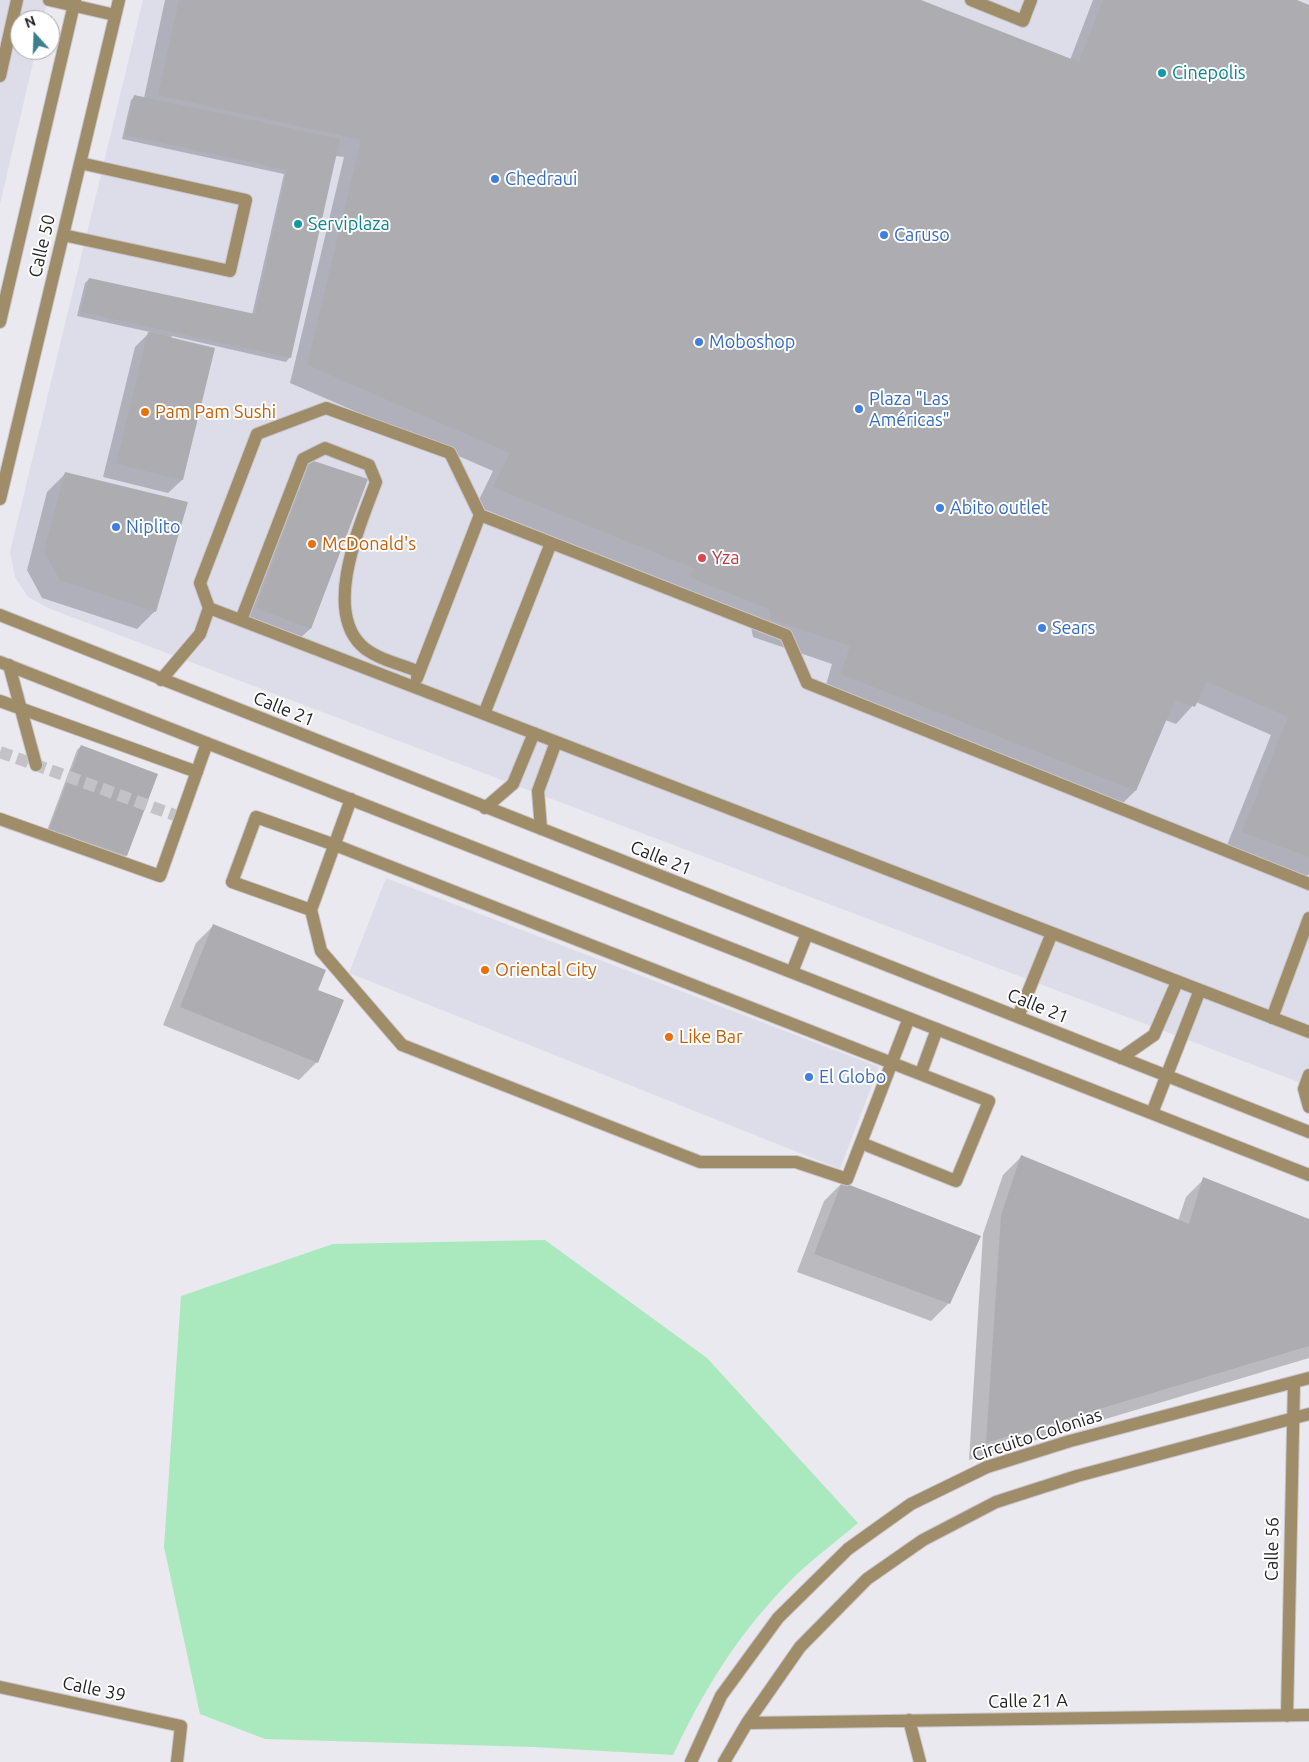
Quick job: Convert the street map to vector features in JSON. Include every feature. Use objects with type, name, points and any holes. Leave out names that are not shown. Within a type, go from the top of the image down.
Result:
[{"type":"street","points":[[0,76],[17,0]]},
{"type":"street","points":[[49,0],[75,2],[115,16]]},
{"type":"street","name":"Calle 50","points":[[0,499],[119,0]]},
{"type":"street","points":[[971,0],[1023,21],[1031,0]]},
{"type":"street","name":"Calle 50","points":[[0,322],[75,2]]},
{"type":"street","points":[[63,235],[230,271],[246,200],[80,163]]},
{"type":"street","points":[[161,680],[200,634],[209,608],[200,583],[257,434],[326,408],[450,453],[480,515],[786,635],[807,684],[1309,884]]},
{"type":"street","points":[[241,620],[303,459],[325,448],[369,465],[376,482],[346,571],[346,604],[350,630],[366,649],[419,672]]},
{"type":"street","points":[[413,687],[480,515]]},
{"type":"street","points":[[484,714],[552,543]]},
{"type":"street","points":[[209,608],[1309,1032]]},
{"type":"street","name":"Calle 21","points":[[0,615],[1309,1132]]},
{"type":"street","points":[[4,664],[36,765]]},
{"type":"street","points":[[4,664],[1309,1175]]},
{"type":"street","points":[[0,701],[197,772]]},
{"type":"street","points":[[485,808],[513,784],[534,734]]},
{"type":"street","points":[[541,829],[538,791],[556,742]]},
{"type":"street","points":[[0,819],[160,876],[207,743]]},
{"type":"street","points":[[351,799],[311,910],[321,951],[402,1045],[700,1162],[796,1162],[847,1179],[909,1018]]},
{"type":"street","points":[[311,910],[232,882],[256,817],[335,845],[989,1101],[956,1181],[861,1143]]},
{"type":"street","points":[[1272,1018],[1309,918]]},
{"type":"street","points":[[1018,1017],[1052,933]]},
{"type":"street","points":[[792,972],[807,934]]},
{"type":"street","points":[[1121,1058],[1154,1035],[1177,982]]},
{"type":"street","points":[[1152,1113],[1200,990]]},
{"type":"street","points":[[920,1073],[936,1029]]},
{"type":"street","points":[[1309,1075],[1304,1089],[1309,1107]]},
{"type":"street","name":"Circuito Colonias","points":[[691,1762],[721,1696],[778,1618],[848,1549],[911,1504],[987,1467],[1070,1441],[1309,1378]]},
{"type":"street","name":"Calle 56","points":[[1287,1716],[1294,1382]]},
{"type":"street","points":[[724,1762],[747,1723],[800,1647],[867,1579],[923,1540],[996,1502],[1077,1476],[1309,1414]]},
{"type":"street","name":"Calle 39","points":[[0,1687],[181,1726],[177,1762]]},
{"type":"street","name":"Calle 21 A","points":[[747,1723],[1309,1716]]},
{"type":"street","points":[[909,1720],[920,1762]]},
{"type":"shaded area","points":[[0,0],[47,0],[45,10],[10,10],[10,60],[34,60],[0,204]]},
{"type":"shaded area","points":[[143,0],[1309,0],[1309,1086],[48,608],[28,597],[15,577],[10,552]]},
{"type":"shaded area","points":[[386,878],[879,1067],[840,1169],[349,973]]},
{"type":"green space","points":[[545,1240],[707,1358],[858,1523],[794,1577],[740,1639],[711,1683],[673,1755],[534,1747],[265,1739],[200,1714],[164,1547],[181,1296],[333,1244]]},
{"type":"building","name":"Plaza \"Las Américas\"","points":[[179,0],[921,0],[1079,62],[1103,0],[1297,0],[1309,5],[1309,857],[1242,832],[1288,717],[1206,681],[1195,707],[1175,700],[1136,791],[841,674],[850,646],[771,619],[769,609],[689,577],[695,569],[493,487],[510,453],[307,365],[361,140],[158,95]]},
{"type":"building","name":"Serviplaza","points":[[134,95],[340,139],[291,358],[81,312],[89,278],[255,314],[287,170],[125,135]]},
{"type":"building","points":[[148,332],[215,348],[183,480],[116,464]]},
{"type":"building","name":"McDonald's","points":[[311,460],[368,479],[311,629],[256,608]]},
{"type":"building","name":"Niplito","points":[[65,472],[188,502],[156,612],[60,580],[44,551]]},
{"type":"building","points":[[81,745],[158,774],[127,856],[49,829]]},
{"type":"building","points":[[213,924],[326,970],[318,990],[344,1000],[318,1063],[180,1007]]},
{"type":"building","points":[[1021,1155],[1189,1224],[1203,1177],[1309,1219],[1309,1346],[986,1443],[1001,1215]]},
{"type":"building","points":[[842,1182],[981,1236],[950,1304],[814,1254]]},
{"type":"tunnel","points":[[0,752],[180,817]]},
{"type":"place","name":"Cinepolis","points":[[1162,73]]},
{"type":"place","name":"Chedraui","points":[[495,179]]},
{"type":"place","name":"Serviplaza","points":[[298,224]]},
{"type":"place","name":"Caruso","points":[[884,235]]},
{"type":"place","name":"Moboshop","points":[[699,342]]},
{"type":"place","name":"Plaza \"Las Américas\"","points":[[859,409]]},
{"type":"place","name":"Pam Pam Sushi","points":[[145,412]]},
{"type":"place","name":"Abito outlet","points":[[940,508]]},
{"type":"place","name":"Niplito","points":[[116,527]]},
{"type":"place","name":"McDonald's","points":[[312,544]]},
{"type":"place","name":"Yza","points":[[702,558]]},
{"type":"place","name":"Sears","points":[[1042,628]]},
{"type":"place","name":"Oriental City","points":[[485,970]]},
{"type":"place","name":"Like Bar","points":[[669,1037]]},
{"type":"place","name":"El Globo","points":[[809,1077]]}]
